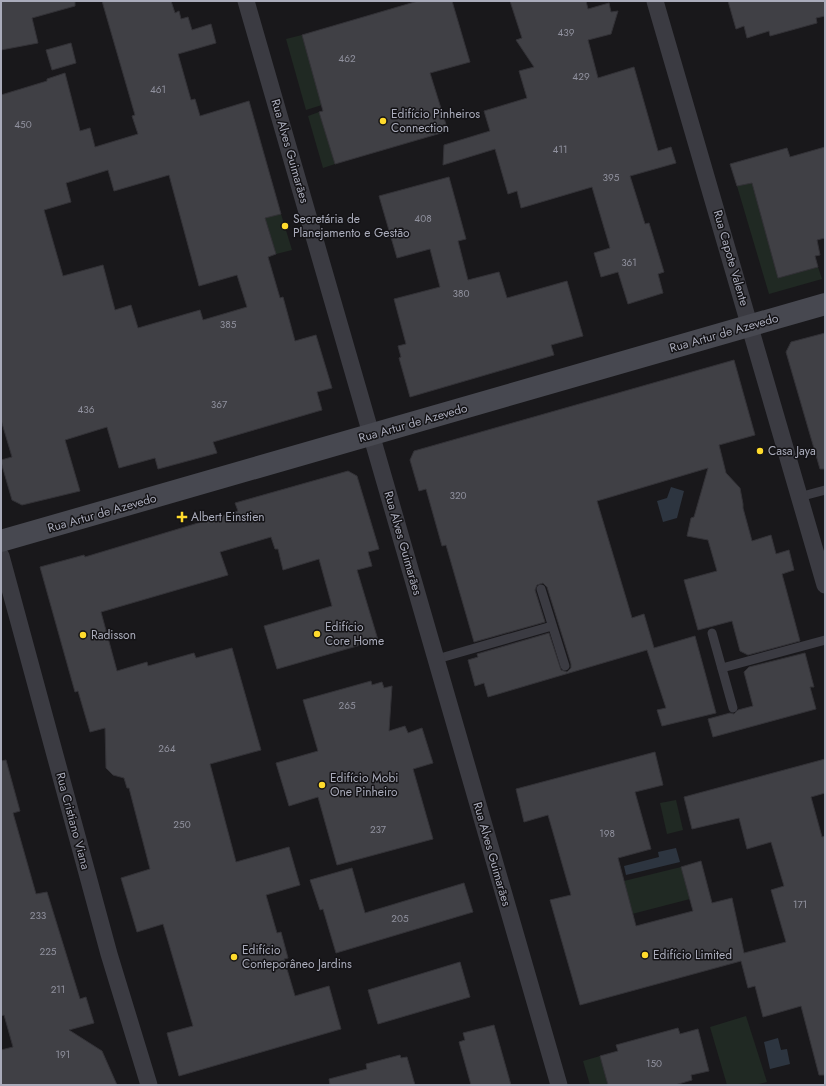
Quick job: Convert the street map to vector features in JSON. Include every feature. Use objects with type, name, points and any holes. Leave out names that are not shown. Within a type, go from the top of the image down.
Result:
[{"type":"street","name":"Rua Alves Guimarães","points":[[246,1],[373,435],[436,660],[559,1085]]},
{"type":"street","name":"Rua Capote Valente","points":[[655,1],[825,585]]},
{"type":"street","name":"Rua Artur de Azevedo","points":[[1,541],[825,304]]},
{"type":"street","name":"Rua Cristiano Viana","points":[[1,556],[109,954],[149,1085]]},
{"type":"lane","points":[[799,497],[825,490]]},
{"type":"lane","points":[[541,589],[565,666]]},
{"type":"lane","points":[[436,660],[552,626]]},
{"type":"lane","points":[[712,633],[733,708]]},
{"type":"lane","points":[[722,668],[825,640]]},
{"type":"shaded area","points":[[302,35],[322,105],[306,110],[286,39]]},
{"type":"shaded area","points":[[319,112],[335,164],[323,168],[308,116]]},
{"type":"shaded area","points":[[752,183],[778,278],[818,267],[822,279],[769,294],[737,186]]},
{"type":"shaded area","points":[[281,214],[292,250],[276,254],[265,218]]},
{"type":"shaded area","points":[[671,487],[684,491],[677,518],[663,522],[657,501],[667,498]]},
{"type":"shaded area","points":[[676,800],[683,830],[667,834],[660,803]]},
{"type":"shaded area","points":[[676,848],[680,862],[626,875],[624,866],[659,857],[658,852]]},
{"type":"shaded area","points":[[681,867],[690,899],[632,914],[624,881]]},
{"type":"shaded area","points":[[746,1016],[767,1082],[754,1085],[727,1085],[710,1027]]},
{"type":"shaded area","points":[[778,1038],[781,1050],[787,1049],[790,1064],[770,1069],[764,1042]]},
{"type":"shaded area","points":[[600,1056],[608,1085],[590,1085],[583,1061]]},
{"type":"building","points":[[1,1],[75,1],[75,6],[32,18],[38,43],[1,50]]},
{"type":"building","points":[[102,1],[171,1],[175,13],[179,11],[181,19],[188,17],[192,30],[211,24],[216,43],[178,54],[191,100],[195,99],[200,116],[249,101],[281,214],[265,218],[276,254],[268,257],[280,298],[283,297],[295,341],[316,335],[332,388],[317,392],[322,410],[213,442],[217,453],[158,469],[155,458],[119,468],[107,427],[65,440],[80,491],[22,505],[12,500],[1,462],[1,460],[12,457],[1,420],[1,95],[47,81],[47,79],[65,73],[80,131],[90,128],[95,147],[138,134],[132,116],[135,115]],"holes":[[[108,170],[114,191],[169,175],[199,286],[237,275],[247,307],[203,320],[200,310],[138,328],[131,305],[115,310],[103,265],[63,276],[44,210],[71,202],[66,183]]]},
{"type":"building","points":[[418,1],[452,1],[470,62],[430,73],[448,131],[335,164],[319,112],[323,111],[302,35]]},
{"type":"building","points":[[510,1],[586,1],[588,9],[609,3],[611,12],[618,11],[611,34],[588,40],[598,78],[634,67],[658,151],[671,147],[676,163],[630,176],[645,224],[649,223],[664,272],[658,274],[663,293],[628,304],[618,272],[601,277],[594,253],[610,248],[592,187],[521,208],[517,191],[508,194],[495,149],[443,165],[444,145],[490,131],[484,111],[527,98],[519,71],[534,67],[516,40],[522,38]]},
{"type":"building","points":[[728,1],[825,1],[825,16],[816,18],[817,23],[770,36],[769,31],[747,38],[744,26],[736,29]]},
{"type":"building","points":[[71,43],[76,63],[52,70],[46,50]]},
{"type":"building","points":[[825,147],[825,238],[817,240],[820,255],[815,256],[818,267],[778,278],[752,183],[737,186],[730,164],[787,148],[790,157]]},
{"type":"building","points":[[449,177],[466,239],[458,241],[468,280],[499,272],[507,298],[567,281],[583,336],[551,345],[554,355],[410,397],[399,358],[401,357],[398,346],[406,344],[394,299],[440,287],[430,249],[397,258],[379,196]]},
{"type":"building","points":[[825,333],[825,469],[820,469],[786,352],[791,342]]},
{"type":"building","points":[[734,360],[755,435],[719,445],[726,473],[740,488],[743,508],[752,541],[771,535],[776,554],[789,550],[794,570],[782,574],[800,641],[748,655],[740,651],[732,621],[698,630],[684,580],[717,571],[708,540],[687,536],[691,518],[694,517],[708,468],[597,501],[632,618],[644,614],[654,648],[695,636],[716,713],[662,726],[657,710],[666,708],[647,650],[488,697],[484,683],[475,686],[468,660],[478,657],[477,654],[549,633],[561,670],[567,672],[571,668],[571,664],[547,587],[543,583],[537,585],[535,590],[545,622],[474,642],[446,545],[442,546],[426,489],[419,491],[410,460],[414,451]]},
{"type":"building","points":[[348,471],[357,476],[379,549],[368,552],[372,566],[357,570],[378,640],[277,669],[264,626],[332,606],[319,559],[283,570],[278,549],[275,549],[271,537],[220,552],[228,575],[101,612],[117,671],[147,662],[148,666],[194,653],[196,658],[232,648],[261,750],[210,764],[236,862],[289,847],[300,885],[266,895],[277,933],[281,932],[288,958],[284,959],[295,996],[329,986],[341,1029],[179,1076],[167,1033],[193,1026],[163,924],[137,932],[121,878],[150,869],[129,788],[127,788],[124,778],[113,775],[106,768],[105,728],[90,732],[78,691],[75,692],[40,567],[84,555],[85,557],[238,511],[235,503]]},
{"type":"building","points":[[805,653],[814,687],[810,687],[816,709],[713,737],[708,719],[730,713],[734,714],[738,710],[753,706],[744,672],[749,667]]},
{"type":"building","points":[[371,681],[372,685],[382,682],[384,688],[392,686],[389,731],[405,726],[408,733],[422,728],[433,763],[413,769],[433,839],[337,865],[318,797],[289,806],[276,763],[318,751],[303,700]]},
{"type":"building","points":[[655,752],[663,785],[635,792],[651,849],[618,858],[636,926],[693,911],[681,867],[701,861],[712,903],[732,898],[744,953],[786,942],[771,890],[784,886],[771,842],[747,849],[739,818],[692,829],[684,797],[825,759],[825,793],[811,797],[822,837],[825,836],[825,1075],[819,1075],[801,1006],[763,1017],[755,986],[748,988],[741,961],[580,1005],[550,900],[571,895],[548,815],[524,822],[516,789]]},
{"type":"building","points":[[6,760],[20,811],[13,813],[36,894],[47,892],[80,999],[86,997],[94,1023],[69,1030],[102,1051],[117,1085],[1,1085],[1,1050],[13,1047],[4,1015],[1,1016],[1,761]]},
{"type":"building","points":[[352,868],[365,913],[464,883],[473,912],[336,953],[323,909],[320,910],[310,880]]},
{"type":"building","points":[[460,962],[470,997],[378,1024],[368,990]]},
{"type":"building","points":[[494,1025],[511,1085],[471,1085],[459,1042],[465,1040],[463,1033]]},
{"type":"building","points":[[678,1028],[680,1034],[698,1029],[709,1071],[691,1075],[692,1080],[675,1085],[608,1085],[600,1056],[618,1051],[616,1045]]},
{"type":"building","points":[[400,1055],[401,1058],[407,1057],[415,1085],[330,1085],[329,1079],[367,1069],[366,1064]]},
{"type":"place","name":"Edifício Pinheiros Connection","points":[[383,121]]},
{"type":"place","name":"Secretária de Planejamento e Gestão","points":[[285,226]]},
{"type":"place","name":"Casa Jaya","points":[[760,451]]},
{"type":"place","name":"Albert Einstien","points":[[182,517]]},
{"type":"place","name":"Edifício Core Home","points":[[317,634]]},
{"type":"place","name":"Radisson","points":[[83,635]]},
{"type":"place","name":"Edifício Mobi One Pinheiro","points":[[322,785]]},
{"type":"place","name":"Edifício Limited","points":[[645,955]]},
{"type":"place","name":"Edifício Conteporâneo Jardins","points":[[234,957]]}]
